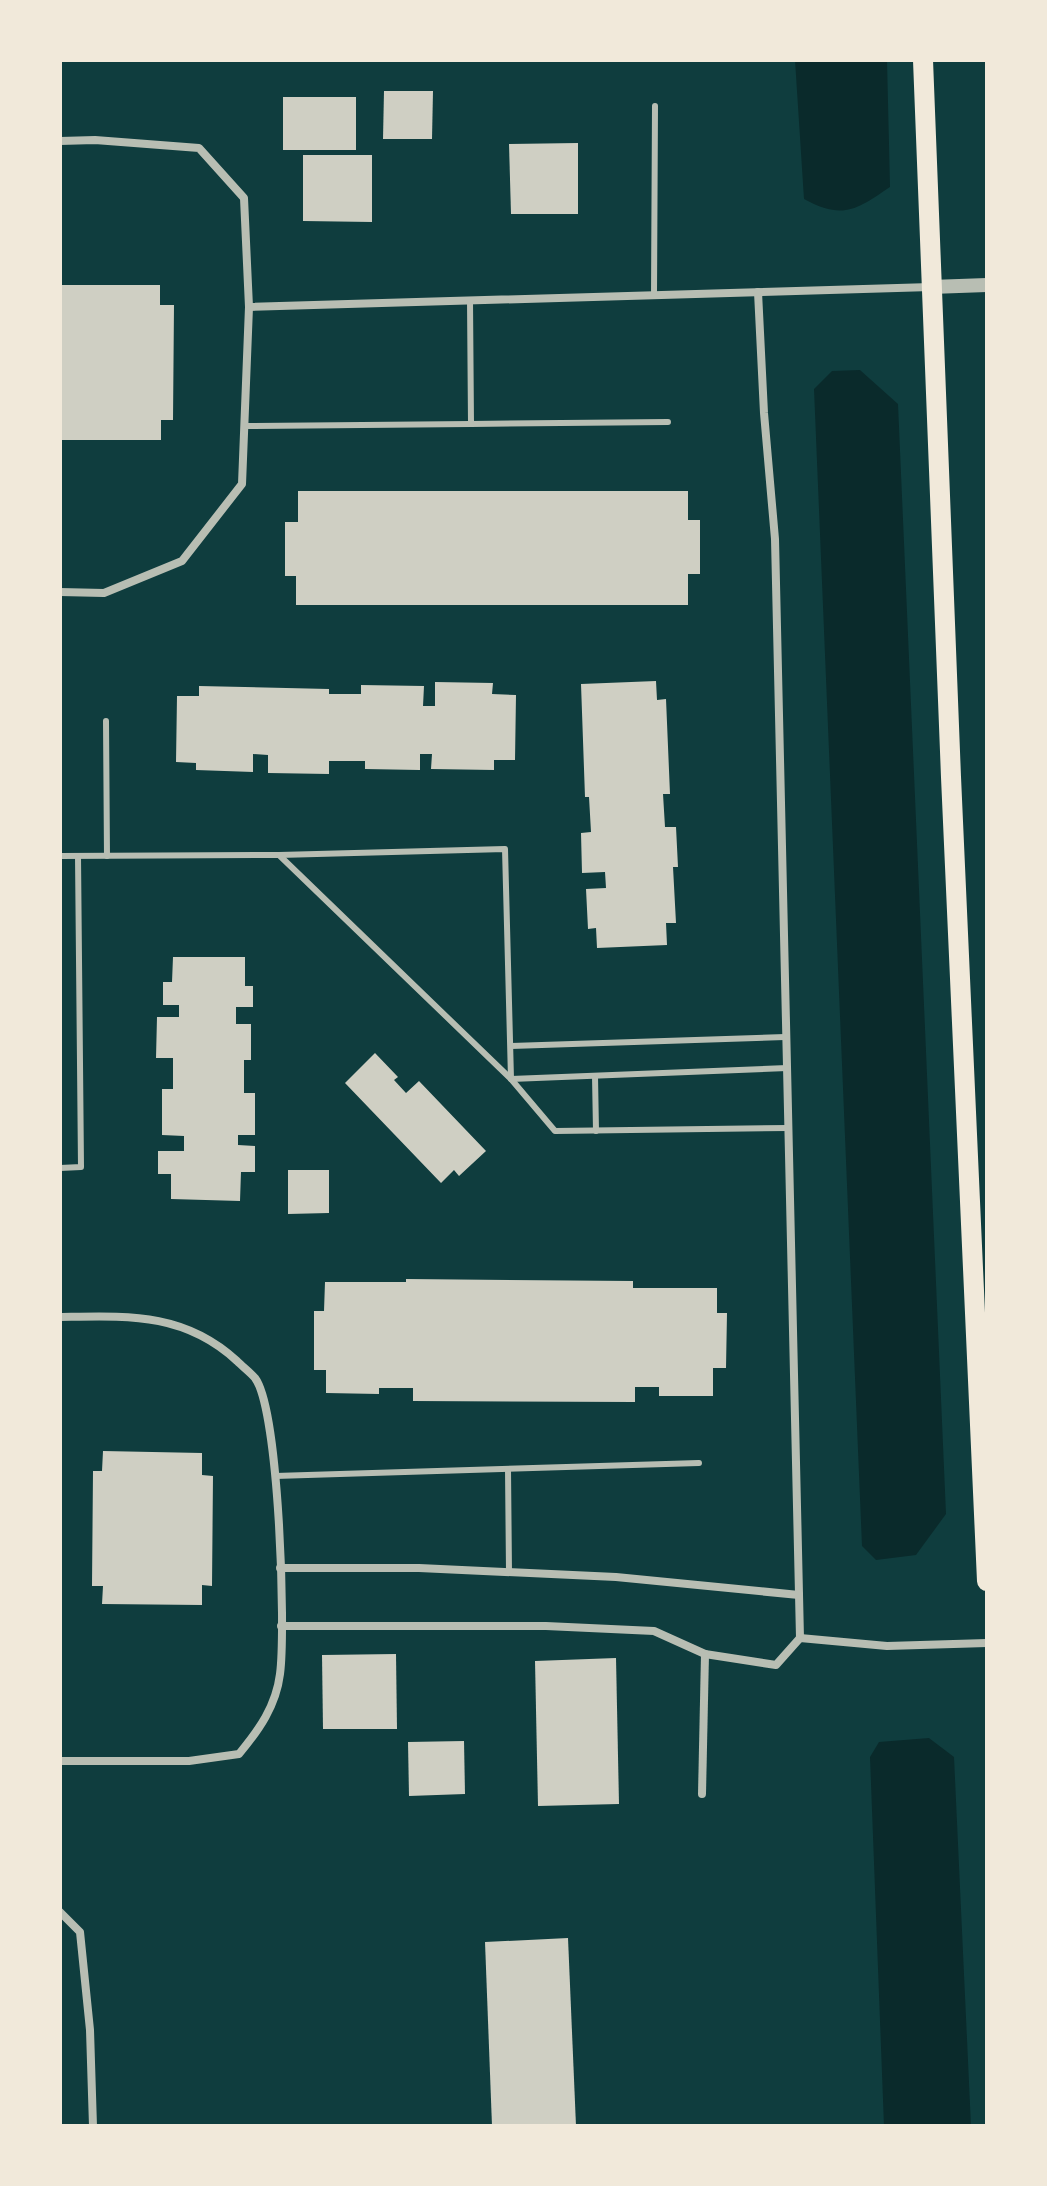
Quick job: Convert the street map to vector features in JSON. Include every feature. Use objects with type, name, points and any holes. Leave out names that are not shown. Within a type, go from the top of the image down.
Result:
[{"type":"main road","points":[[923,60],[987,1581]]},
{"type":"street","points":[[60,141],[95,140],[199,148],[244,198],[249,307],[242,484],[182,561],[104,593],[60,592]]},
{"type":"street","points":[[249,307],[987,285]]},
{"type":"street","points":[[281,1626],[586,1626],[654,1631],[705,1654],[776,1665],[800,1638],[775,539],[758,292]]},
{"type":"street","points":[[60,1317],[139,1316],[184,1326],[221,1346],[256,1379],[267,1409],[275,1476],[281,1626],[280,1675],[275,1697],[265,1721],[239,1754],[189,1761],[60,1761]]},
{"type":"street","points":[[280,1568],[419,1568],[616,1577],[799,1595]]},
{"type":"street","points":[[800,1638],[887,1646],[987,1643]]},
{"type":"street","points":[[702,1794],[705,1654]]},
{"type":"street","points":[[60,1912],[80,1932],[90,2030],[93,2126]]},
{"type":"lane","points":[[654,296],[655,106]]},
{"type":"lane","points":[[470,301],[471,424]]},
{"type":"lane","points":[[244,426],[668,422]]},
{"type":"lane","points":[[106,721],[107,856]]},
{"type":"lane","points":[[60,856],[279,855],[505,849],[511,1079]]},
{"type":"lane","points":[[279,855],[511,1079],[555,1131],[788,1128]]},
{"type":"lane","points":[[60,1168],[81,1167],[78,856]]},
{"type":"lane","points":[[511,1046],[785,1037]]},
{"type":"lane","points":[[511,1079],[787,1068]]},
{"type":"lane","points":[[595,1076],[596,1131]]},
{"type":"lane","points":[[275,1476],[699,1463]]},
{"type":"lane","points":[[508,1469],[509,1572]]},
{"type":"water","points":[[795,60],[887,60],[890,187],[868,202],[849,210],[839,210],[804,199]]},
{"type":"water","points":[[860,370],[898,404],[946,1514],[916,1555],[876,1560],[862,1546],[814,389],[832,371]]},
{"type":"water","points":[[929,1738],[954,1757],[971,2126],[884,2126],[870,1757],[879,1742]]},
{"type":"building","points":[[384,91],[433,91],[432,139],[383,139]]},
{"type":"building","points":[[283,97],[356,97],[356,150],[283,150]]},
{"type":"building","points":[[578,143],[578,214],[511,214],[509,144]]},
{"type":"building","points":[[303,155],[372,155],[372,222],[303,221]]},
{"type":"building","points":[[60,285],[160,285],[160,305],[174,305],[173,420],[161,420],[161,440],[61,440]]},
{"type":"building","points":[[298,491],[688,491],[688,520],[700,520],[700,574],[688,574],[688,605],[296,605],[296,576],[285,576],[285,522],[298,522]]},
{"type":"building","points":[[656,681],[657,700],[666,699],[670,794],[663,794],[665,827],[676,827],[678,867],[673,867],[676,923],[666,923],[667,945],[597,948],[596,928],[588,929],[586,889],[606,888],[605,872],[582,873],[581,833],[591,832],[589,797],[585,797],[581,684]]},
{"type":"building","points":[[435,682],[493,683],[492,694],[516,695],[515,760],[494,760],[494,770],[431,769],[432,754],[420,754],[420,770],[365,769],[365,761],[329,761],[329,774],[268,773],[268,755],[253,754],[253,772],[196,770],[196,763],[176,762],[177,696],[199,696],[199,686],[329,689],[329,694],[361,694],[361,685],[424,686],[423,706],[435,706]]},
{"type":"building","points":[[173,957],[245,957],[245,986],[253,986],[253,1007],[236,1007],[236,1024],[251,1024],[251,1060],[244,1060],[244,1093],[255,1093],[255,1135],[238,1135],[238,1145],[255,1146],[255,1172],[241,1172],[240,1201],[171,1199],[171,1174],[158,1174],[158,1151],[184,1151],[184,1136],[162,1135],[162,1089],[173,1089],[173,1058],[156,1058],[157,1017],[179,1017],[179,1005],[163,1005],[163,982],[172,982]]},
{"type":"building","points":[[375,1053],[398,1077],[394,1080],[406,1093],[419,1081],[486,1151],[459,1176],[454,1170],[441,1183],[345,1083]]},
{"type":"building","points":[[288,1170],[329,1170],[329,1213],[288,1214]]},
{"type":"building","points":[[406,1279],[633,1281],[633,1288],[717,1288],[717,1313],[727,1313],[726,1368],[713,1368],[713,1396],[659,1396],[659,1387],[635,1387],[635,1402],[413,1401],[413,1388],[379,1388],[379,1394],[326,1393],[326,1370],[314,1370],[314,1311],[324,1311],[325,1282],[406,1282]]},
{"type":"building","points":[[103,1451],[202,1453],[202,1475],[213,1476],[212,1586],[202,1585],[202,1605],[102,1604],[103,1586],[92,1586],[93,1471],[102,1471]]},
{"type":"building","points":[[396,1654],[397,1729],[323,1729],[322,1655]]},
{"type":"building","points":[[616,1658],[619,1804],[538,1806],[535,1661]]},
{"type":"building","points":[[464,1741],[465,1794],[409,1796],[408,1742]]},
{"type":"building","points":[[568,1938],[576,2126],[492,2126],[485,1942]]}]
